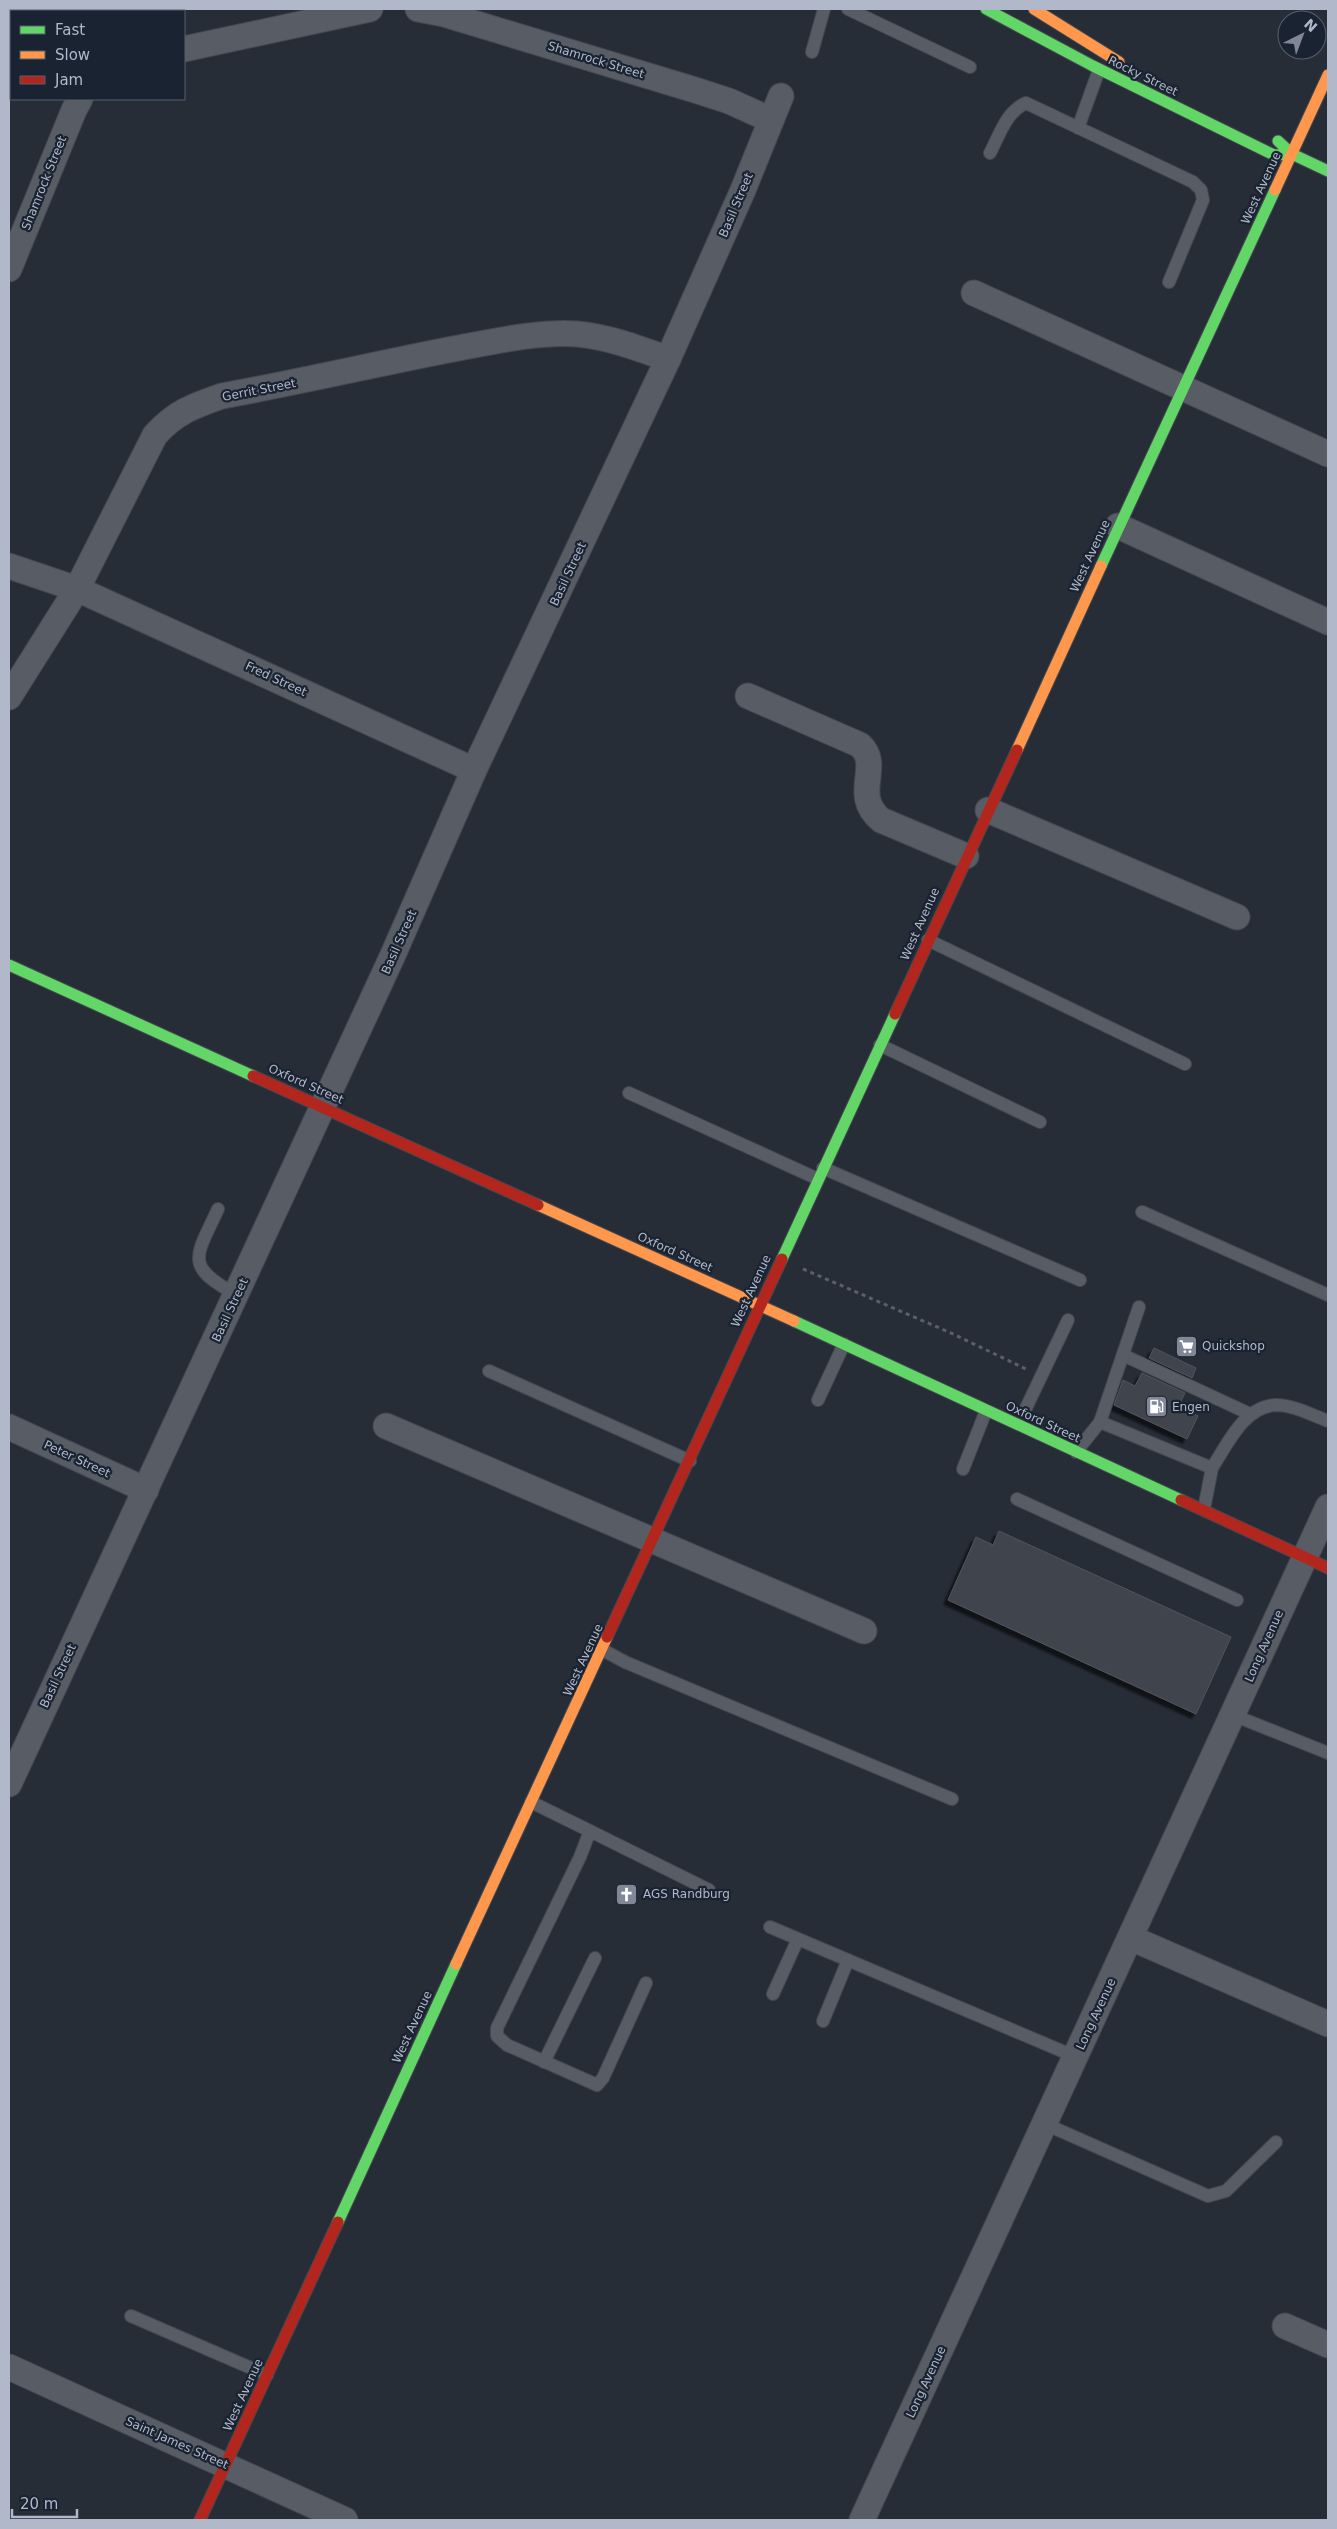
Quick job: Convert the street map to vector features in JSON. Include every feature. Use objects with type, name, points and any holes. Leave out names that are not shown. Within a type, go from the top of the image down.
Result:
[{"type":"street","points":[[185,49],[370,9]]},
{"type":"street","name":"Shamrock Street","points":[[418,9],[444,14],[695,90],[729,101],[772,120]]},
{"type":"street","name":"Rocky Street","points":[[986,9],[1099,70],[1274,154],[1292,154]]},
{"type":"street","name":"Rocky Street","points":[[1034,9],[1126,67]]},
{"type":"street","name":"West Avenue","points":[[200,2520],[603,1650],[1118,526],[1328,75]]},
{"type":"street","name":"Rocky Street","points":[[1157,84],[1246,128]]},
{"type":"street","name":"Basil Street","points":[[9,1784],[392,957],[474,770],[668,359],[781,96]]},
{"type":"street","name":"Shamrock Street","points":[[9,269],[79,100]]},
{"type":"street","name":"Rocky Street","points":[[1263,135],[1280,142],[1292,154],[1328,171]]},
{"type":"street","points":[[974,293],[1020,316],[1183,387],[1328,454]]},
{"type":"street","name":"Gerrit Street","points":[[9,697],[78,589],[155,435],[168,420],[185,409],[222,396],[454,349],[544,335],[575,334],[602,338],[631,345],[668,359]]},
{"type":"street","points":[[1118,526],[1328,622]]},
{"type":"street","points":[[9,566],[78,589]]},
{"type":"street","name":"Fred Street","points":[[78,589],[474,770]]},
{"type":"street","points":[[748,696],[860,745],[869,759],[867,800],[874,814],[881,820],[966,856]]},
{"type":"street","points":[[988,810],[1237,917]]},
{"type":"street","name":"Oxford Street","points":[[9,965],[322,1106],[550,1212],[760,1305],[1328,1568]]},
{"type":"street","points":[[386,1426],[864,1631]]},
{"type":"street","name":"Peter Street","points":[[9,1427],[146,1490]]},
{"type":"street","name":"Long Avenue","points":[[862,2520],[1328,1507]]},
{"type":"street","points":[[1131,1938],[1328,2024]]},
{"type":"street","points":[[1286,2326],[1328,2345]]},
{"type":"street","name":"Saint James Street","points":[[9,2367],[346,2520]]},
{"type":"lane","points":[[812,52],[824,9]]},
{"type":"lane","points":[[848,9],[970,67]]},
{"type":"lane","points":[[1078,128],[1099,70]]},
{"type":"lane","points":[[990,153],[1009,116],[1016,108],[1026,103],[1193,182],[1201,190],[1203,200],[1169,282]]},
{"type":"lane","points":[[928,940],[1185,1064]]},
{"type":"lane","points":[[880,1045],[1040,1122]]},
{"type":"lane","points":[[629,1093],[1080,1280]]},
{"type":"lane","points":[[218,1209],[198,1259],[204,1275],[237,1295]]},
{"type":"lane","points":[[1142,1212],[1328,1295]]},
{"type":"lane","points":[[1076,1452],[1100,1422],[1138,1307]]},
{"type":"lane","points":[[1026,1408],[1068,1320]]},
{"type":"lane","points":[[818,1400],[844,1344]]},
{"type":"lane","points":[[1122,1355],[1250,1414]]},
{"type":"lane","points":[[489,1371],[690,1461]]},
{"type":"lane","points":[[1204,1509],[1212,1468],[1250,1414],[1261,1407],[1277,1405],[1293,1408],[1328,1421]]},
{"type":"lane","points":[[963,1469],[986,1411]]},
{"type":"lane","points":[[1100,1422],[1212,1468]]},
{"type":"lane","points":[[1017,1499],[1237,1600]]},
{"type":"lane","points":[[603,1650],[625,1662],[952,1799]]},
{"type":"lane","points":[[1233,1715],[1328,1753]]},
{"type":"lane","points":[[531,1802],[708,1890]]},
{"type":"lane","points":[[590,1832],[580,1857],[497,2028],[497,2036],[500,2040],[594,2085],[600,2083],[646,1982]]},
{"type":"lane","points":[[770,1927],[1076,2058]]},
{"type":"lane","points":[[774,1994],[798,1939]]},
{"type":"lane","points":[[544,2062],[595,1958]]},
{"type":"lane","points":[[822,2021],[848,1960]]},
{"type":"lane","points":[[1045,2124],[1208,2196],[1226,2191],[1276,2142]]},
{"type":"lane","points":[[131,2316],[267,2375]]},
{"type":"path","points":[[809,1272],[951,1333],[1041,1377]]},
{"type":"building","points":[[1154,1348],[1196,1368],[1192,1378],[1149,1358]]},
{"type":"building","points":[[1142,1373],[1185,1393],[1178,1407],[1198,1416],[1187,1439],[1114,1405],[1123,1380],[1135,1386]]},
{"type":"building","points":[[999,1531],[1231,1637],[1196,1714],[948,1600],[976,1537],[993,1545]]},
{"type":"traffic: fast","points":[[986,9],[1093,66],[1274,155],[1292,154]]},
{"type":"traffic: fast","points":[[1278,141],[1292,154],[1328,171]]},
{"type":"traffic: fast","points":[[1101,566],[1275,190]]},
{"type":"traffic: fast","points":[[9,965],[253,1076]]},
{"type":"traffic: fast","points":[[782,1259],[895,1014]]},
{"type":"traffic: fast","points":[[794,1321],[1181,1500]]},
{"type":"traffic: fast","points":[[338,2222],[456,1964]]},
{"type":"traffic: slow","points":[[1034,9],[1119,62]]},
{"type":"traffic: slow","points":[[1275,190],[1328,75]]},
{"type":"traffic: slow","points":[[1017,750],[1101,566]]},
{"type":"traffic: slow","points":[[538,1205],[794,1321]]},
{"type":"traffic: slow","points":[[456,1964],[607,1637]]},
{"type":"traffic: jam","points":[[895,1014],[1017,750]]},
{"type":"traffic: jam","points":[[253,1076],[538,1205]]},
{"type":"traffic: jam","points":[[607,1637],[782,1259]]},
{"type":"traffic: jam","points":[[1181,1500],[1328,1568]]},
{"type":"traffic: jam","points":[[200,2520],[338,2222]]},
{"type":"place","name":"Quickshop","points":[[1186,1346]]},
{"type":"place","name":"Engen","points":[[1156,1407]]},
{"type":"place","name":"AGS Randburg","points":[[627,1894]]}]
